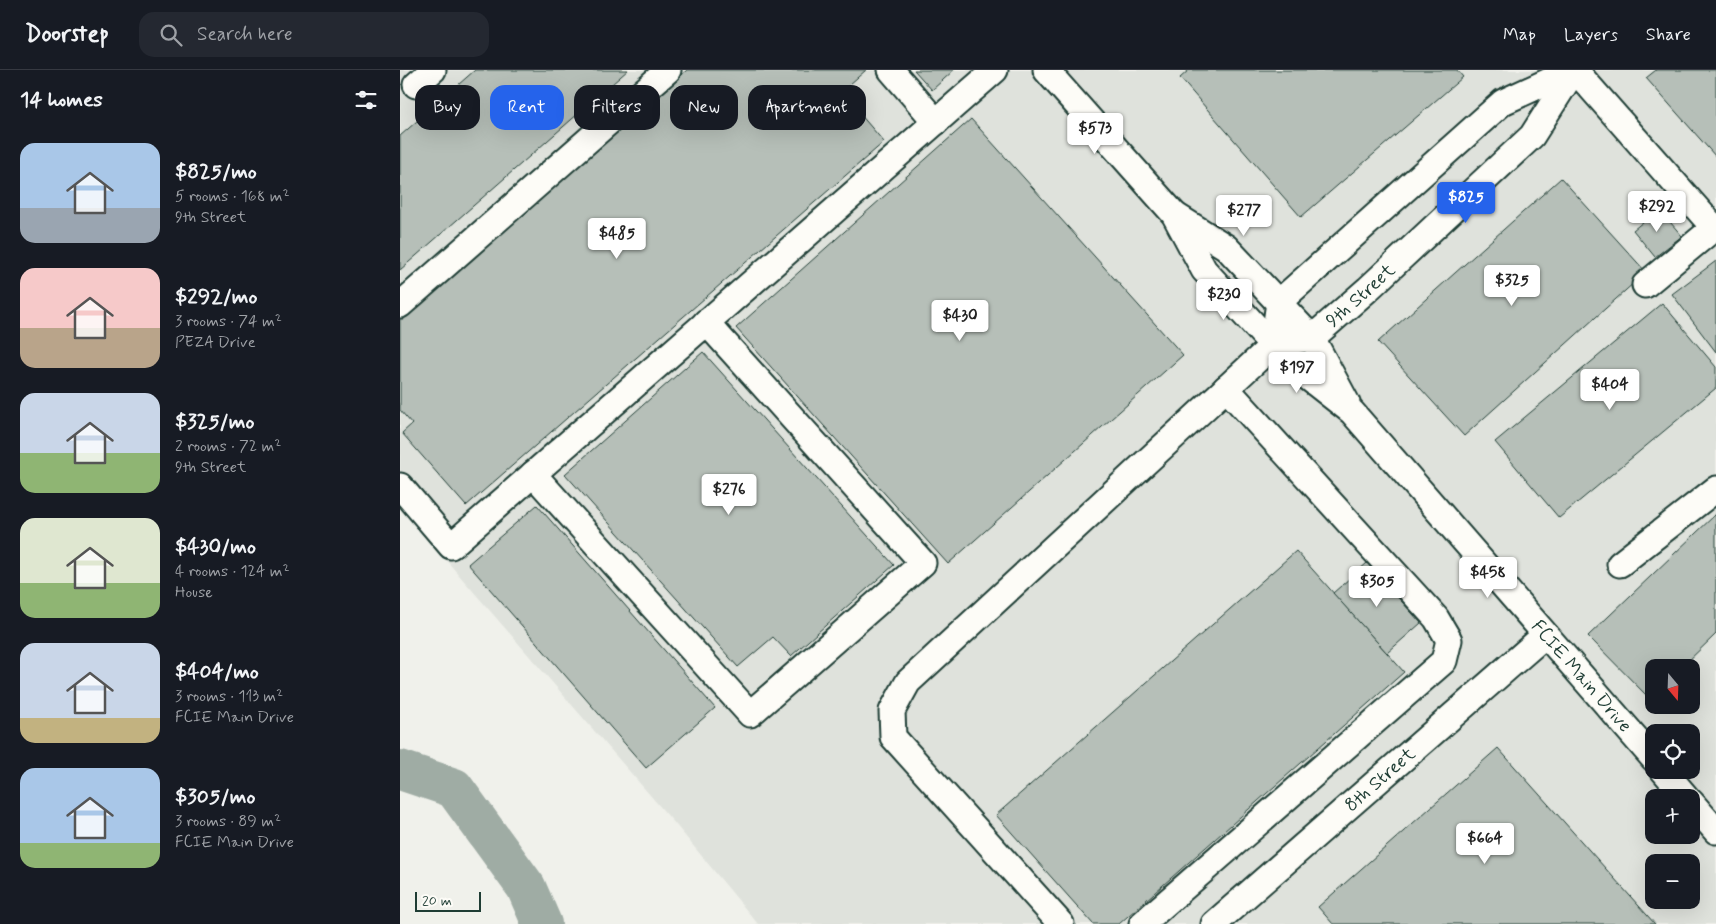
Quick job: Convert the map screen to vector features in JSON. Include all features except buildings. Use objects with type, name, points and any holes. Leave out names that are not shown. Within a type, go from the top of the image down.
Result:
[{"type":"street","points":[[400,305],[668,70]]},
{"type":"street","points":[[891,70],[936,122]]},
{"type":"street","points":[[400,486],[451,546],[995,70]]},
{"type":"street","name":"FCIE Main Drive","points":[[1046,70],[1174,214],[1204,270],[1287,361],[1352,412],[1645,749]]},
{"type":"street","points":[[1061,924],[893,737],[892,711],[908,682],[1273,345],[1279,302],[1503,102],[1574,70],[1715,229],[1645,284]]},
{"type":"street","name":"9th Street","points":[[1273,345],[1312,338],[1532,136],[1574,70]]},
{"type":"street","name":"FCIE Main Drive","points":[[1174,214],[1226,247],[1312,338],[1352,412]]},
{"type":"street","points":[[533,474],[750,714],[923,563],[706,322]]},
{"type":"street","points":[[1142,924],[1444,661],[1449,640],[1436,618],[1226,388]]},
{"type":"street","points":[[1620,564],[1716,489]]},
{"type":"street","name":"8th Street","points":[[1230,919],[1545,635]]},
{"type":"street","points":[[1671,779],[1679,789]]},
{"type":"street","points":[[1700,812],[1716,831]]},
{"type":"shaded area","points":[[400,70],[1716,70],[1716,924],[758,924],[676,825],[400,507]]},
{"type":"waterway","points":[[400,770],[454,788],[526,887],[542,924]]}]
